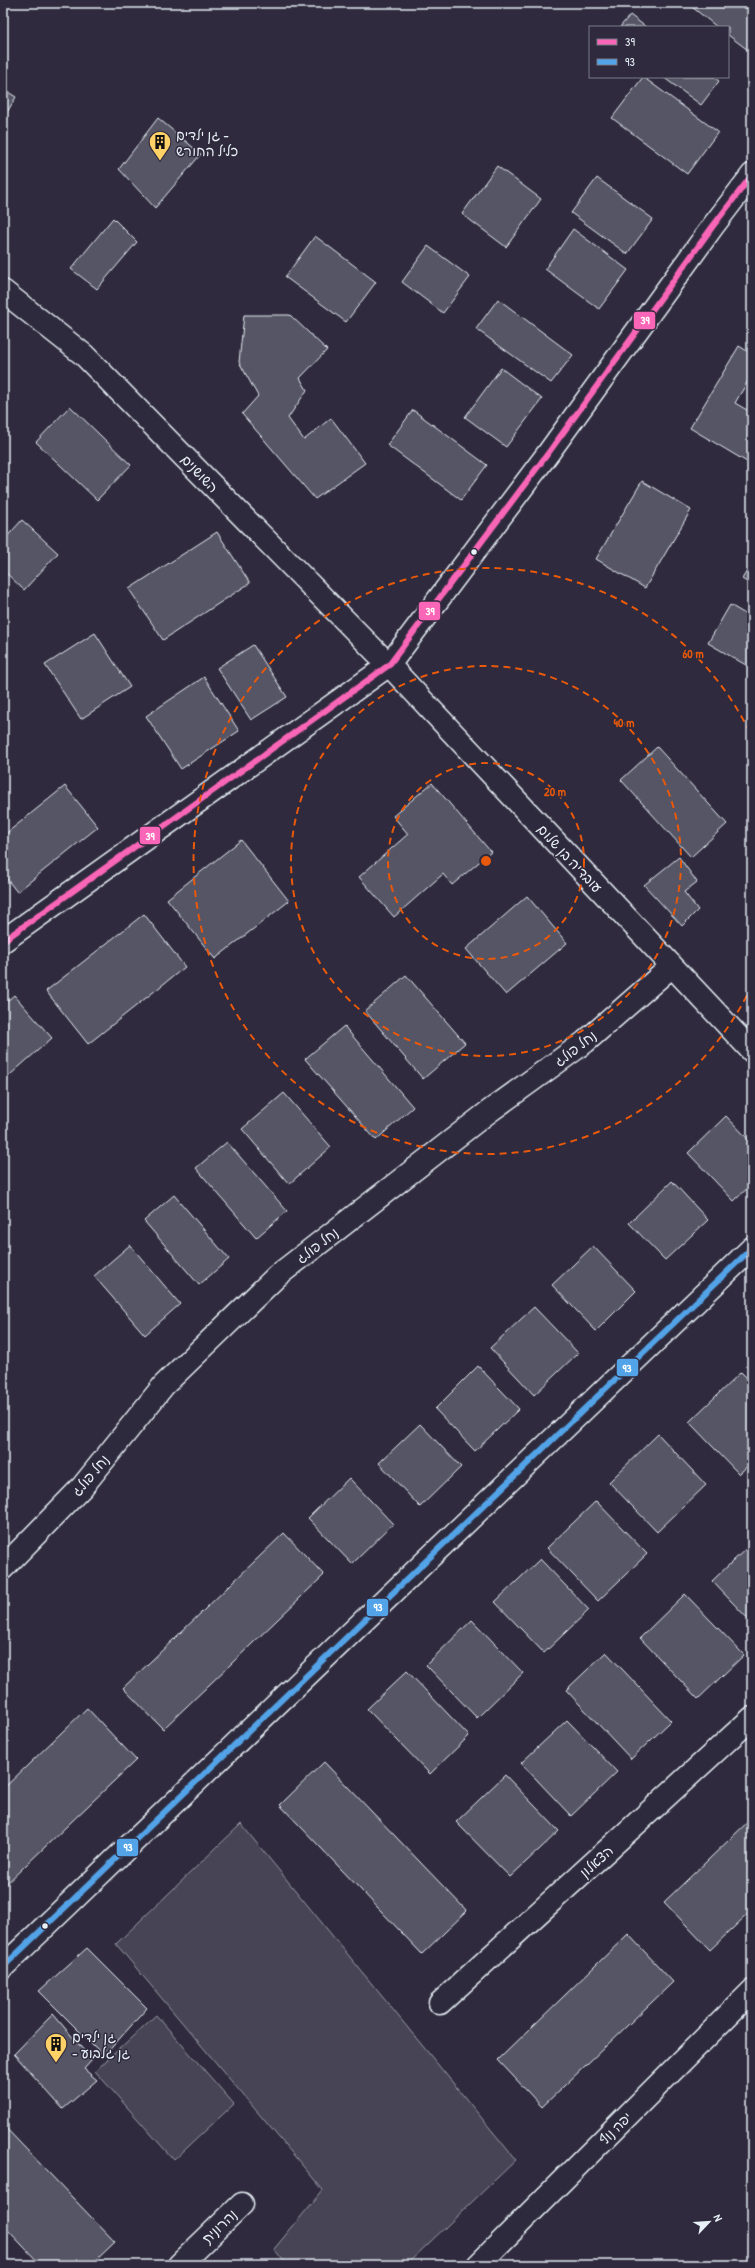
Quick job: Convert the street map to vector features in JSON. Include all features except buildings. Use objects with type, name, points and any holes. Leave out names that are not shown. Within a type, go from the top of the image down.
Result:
[{"type":"street","points":[[3,941],[389,665],[550,452],[712,226],[752,174]]},
{"type":"street","name":"השושנים","points":[[4,292],[84,355],[389,665]]},
{"type":"street","name":"עובדיה בן שלום","points":[[389,665],[752,1051]]},
{"type":"street","name":"נחל פולג","points":[[3,1568],[82,1487],[164,1384],[277,1276],[487,1113],[585,1042],[672,966]]},
{"type":"street","points":[[3,1968],[752,1248]]},
{"type":"street","name":"הצאלון","points":[[440,2003],[752,1718]]},
{"type":"street","name":"יפה נוף","points":[[478,2265],[752,1991]]},
{"type":"street","name":"נהרונית","points":[[179,2265],[242,2204]]},
{"type":"shaded area","points":[[241,1824],[516,2160],[406,2265],[287,2265],[274,2249],[323,2190],[116,1944]]},
{"type":"shaded area","points":[[156,2015],[234,2104],[174,2160],[95,2071]]},
{"type":"transit line","name":"39","points":[[3,941],[389,665],[549,452],[713,226],[752,175]]},
{"type":"transit line","name":"93","points":[[3,1967],[752,1248]]},
{"type":"place","name":"גן ילדים - כליל החורש","points":[[160,162]]},
{"type":"place","name":"גן ילדים - גן גלבוע","points":[[56,2064]]}]
